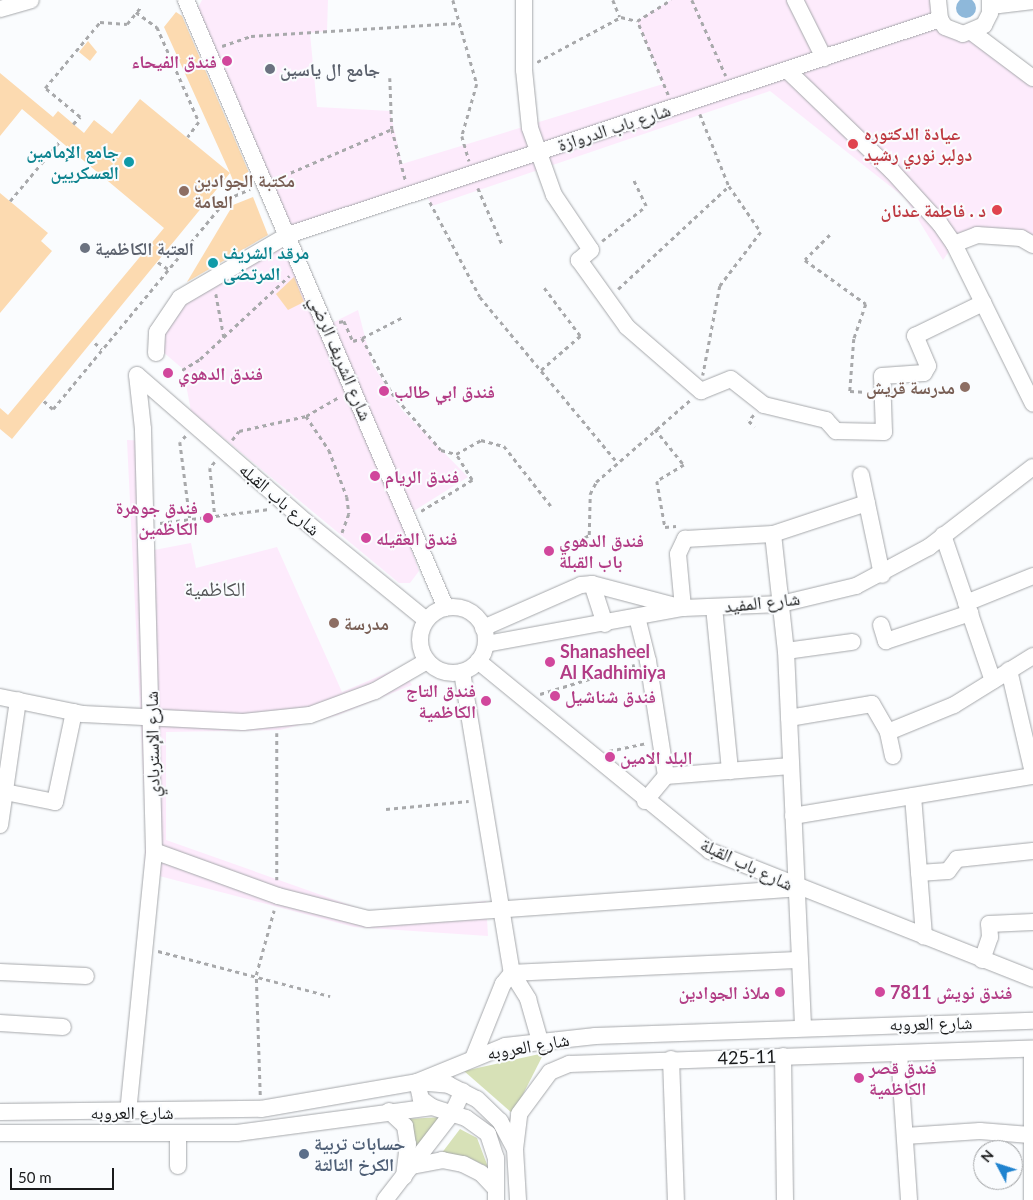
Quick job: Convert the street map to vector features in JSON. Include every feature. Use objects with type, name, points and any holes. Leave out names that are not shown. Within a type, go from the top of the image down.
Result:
[{"type":"street","points":[[0,9],[31,0]]},
{"type":"street","name":"شارع الشريف الرضي","points":[[186,0],[355,390],[446,608]]},
{"type":"street","points":[[524,0],[524,70],[530,128],[537,153],[563,211],[591,250],[579,260],[626,327],[701,391],[731,379],[764,405],[826,420],[836,431],[884,432],[882,376],[924,373],[928,366],[915,336],[983,303]]},
{"type":"street","points":[[795,0],[824,58]]},
{"type":"street","points":[[938,0],[940,19],[954,32],[973,33],[1033,78]]},
{"type":"street","points":[[973,33],[988,19],[990,3],[1033,1]]},
{"type":"street","name":"شارع باب الدروازة","points":[[156,353],[157,332],[180,298],[288,235],[940,19]]},
{"type":"street","points":[[788,70],[922,202],[954,244],[1033,404]]},
{"type":"street","points":[[954,244],[976,235],[1021,238],[1033,245]]},
{"type":"street","name":"شارع باب القبله","points":[[137,375],[288,507],[426,620]]},
{"type":"street","name":"شارع الإستربادي","points":[[128,1112],[147,948],[154,851],[144,429],[137,375]]},
{"type":"street","name":"شارع المفيد","points":[[484,636],[519,638],[604,624],[683,608],[781,604],[856,586],[882,575],[943,535],[1033,467]]},
{"type":"street","points":[[861,475],[882,575]]},
{"type":"street","points":[[484,636],[566,589],[592,584],[683,608],[681,542],[691,538],[773,534],[867,503]]},
{"type":"street","points":[[773,534],[786,651],[803,1026]]},
{"type":"street","points":[[943,535],[993,681]]},
{"type":"street","points":[[881,625],[886,641],[968,608],[1033,576]]},
{"type":"street","points":[[592,584],[604,624]]},
{"type":"street","points":[[714,607],[730,771]]},
{"type":"street","points":[[446,608],[467,610],[484,636],[478,661],[462,672],[443,672],[427,662],[419,641],[426,620],[446,608]]},
{"type":"street","points":[[637,617],[648,661],[666,776]]},
{"type":"street","points":[[786,651],[852,642]]},
{"type":"street","points":[[888,732],[934,715],[1033,656]]},
{"type":"street","name":"شارع باب القبلة","points":[[478,661],[645,801],[710,850],[796,888],[1033,979]]},
{"type":"street","points":[[0,696],[74,712],[152,720],[243,722],[310,715],[375,691],[427,662]]},
{"type":"street","points":[[793,816],[1033,774],[1028,714],[1009,670]]},
{"type":"street","points":[[462,672],[499,908],[512,973],[528,999],[540,1040]]},
{"type":"street","points":[[0,825],[2,792],[18,700]]},
{"type":"street","points":[[789,718],[872,704],[888,732],[893,756]]},
{"type":"street","points":[[2,792],[55,802],[74,712]]},
{"type":"street","points":[[645,801],[666,776],[791,766]]},
{"type":"street","points":[[913,796],[924,937]]},
{"type":"street","points":[[154,851],[278,896],[368,919],[499,908],[796,888]]},
{"type":"street","points":[[920,873],[948,872],[957,859],[1033,851]]},
{"type":"street","points":[[982,960],[990,937],[989,924],[1033,922]]},
{"type":"street","points":[[474,1056],[503,984],[512,973],[800,960]]},
{"type":"street","points":[[0,972],[86,976]]},
{"type":"street","name":"شارع العروبه","points":[[0,1112],[261,1109],[411,1083],[474,1056],[540,1040],[803,1026],[1033,1021]]},
{"type":"street","points":[[0,1023],[62,1027]]},
{"type":"street","points":[[1032,1049],[1030,1135],[1032,1200]]},
{"type":"street","name":"425-11","points":[[518,1200],[515,1149],[522,1108],[550,1072],[586,1062],[1032,1049]]},
{"type":"street","points":[[899,1053],[909,1200]]},
{"type":"street","points":[[783,1056],[785,1200]]},
{"type":"street","points":[[672,1059],[676,1200]]},
{"type":"street","points":[[411,1083],[421,1099],[432,1107]]},
{"type":"street","points":[[408,1172],[406,1126],[395,1109],[411,1097],[411,1083]]},
{"type":"street","name":"425-11","points":[[411,1083],[463,1091],[500,1120],[515,1149]]},
{"type":"street","points":[[385,1200],[453,1112],[463,1091]]},
{"type":"street","name":"شارع العروبه","points":[[0,1133],[236,1133],[395,1109],[432,1107],[453,1112],[480,1126],[494,1145],[496,1195]]},
{"type":"street","points":[[905,1136],[980,1131],[1030,1135]]},
{"type":"street","points":[[178,1134],[178,1166]]},
{"type":"street","points":[[408,1172],[442,1160],[462,1164],[481,1173],[496,1195]]},
{"type":"path","points":[[453,0],[458,23],[477,84],[462,136],[473,174],[502,244]]},
{"type":"path","points":[[613,0],[621,17]]},
{"type":"path","points":[[524,70],[621,17],[637,21],[670,0]]},
{"type":"path","points":[[692,0],[732,88]]},
{"type":"path","points":[[73,124],[80,117],[45,88],[100,22],[127,24],[140,8]]},
{"type":"path","points":[[136,12],[157,27],[199,122],[188,137]]},
{"type":"path","points":[[637,21],[674,108]]},
{"type":"path","points":[[208,51],[251,36],[458,23]]},
{"type":"path","points":[[390,78],[392,129],[417,193],[480,298],[616,461]]},
{"type":"path","points":[[564,550],[589,535],[590,494],[616,461],[701,391],[720,286],[760,232],[729,186],[714,157],[697,100]]},
{"type":"path","points":[[44,401],[53,409],[227,199],[392,129]]},
{"type":"path","points":[[10,201],[60,141]]},
{"type":"path","points":[[591,250],[646,206],[633,179]]},
{"type":"path","points":[[606,301],[729,186]]},
{"type":"path","points":[[830,235],[805,260],[866,304],[854,339],[850,391],[882,392]]},
{"type":"path","points":[[158,262],[168,269]]},
{"type":"path","points":[[182,370],[224,337],[301,264]]},
{"type":"path","points":[[213,279],[224,337]]},
{"type":"path","points":[[541,370],[580,336],[544,288]]},
{"type":"path","points":[[326,324],[344,322],[353,341],[403,317]]},
{"type":"path","points":[[362,338],[392,394],[441,450],[456,454],[472,480],[409,519]]},
{"type":"path","points":[[95,343],[102,348]]},
{"type":"path","points":[[215,516],[210,468],[239,432],[306,416],[326,401],[355,390]]},
{"type":"path","points":[[306,416],[329,450],[348,497],[346,527],[334,545]]},
{"type":"path","points":[[190,520],[180,442],[195,426]]},
{"type":"path","points":[[655,429],[684,465],[657,481],[665,527],[676,526],[681,542]]},
{"type":"path","points":[[456,454],[481,440],[504,446],[551,506]]},
{"type":"path","points":[[146,525],[288,507]]},
{"type":"path","points":[[530,704],[542,691],[648,661]]},
{"type":"path","points":[[261,1109],[256,975],[278,896],[277,719]]},
{"type":"path","points":[[600,762],[612,748],[660,741]]},
{"type":"path","points":[[386,809],[482,799]]},
{"type":"path","points":[[147,948],[256,975],[330,996]]},
{"type":"shaded area","points":[[202,0],[328,0],[327,31],[310,33],[317,107],[390,111],[402,164],[663,84],[637,21],[671,0],[938,0],[940,19],[1033,69],[1033,245],[1021,238],[954,244],[943,260],[905,198],[770,91],[432,206],[424,190],[285,229],[193,17]]},
{"type":"shaded area","points":[[282,245],[324,327],[358,310],[372,364],[402,410],[468,477],[401,519],[419,571],[410,583],[399,583],[191,411],[183,369],[156,346],[180,307]]},
{"type":"shaded area","points":[[127,440],[148,441],[154,550],[191,543],[196,568],[277,547],[342,692],[401,667],[412,685],[338,715],[280,730],[166,732],[166,840],[375,914],[486,901],[488,936],[354,927],[144,872],[146,834]]},
{"type":"green space","points":[[544,1053],[513,1114],[464,1071]]},
{"type":"green space","points":[[444,1117],[410,1160],[406,1119]]},
{"type":"green space","points":[[460,1129],[477,1138],[488,1167],[469,1158],[441,1154]]},
{"type":"water","points":[[962,-2],[970,-2],[976,4],[976,12],[970,18],[962,18],[956,12],[956,4]]},
{"type":"building","points":[[176,12],[182,16],[253,182],[234,183],[164,27]]},
{"type":"building","points":[[88,41],[97,52],[90,61],[79,52]]},
{"type":"building","points":[[0,73],[53,117],[58,111],[84,133],[94,120],[112,134],[140,99],[230,173],[12,439],[0,429],[0,408],[8,415],[164,228],[22,109],[0,136]]},
{"type":"building","points":[[0,193],[48,233],[41,241],[52,251],[0,313]]},
{"type":"building","name":"مرقد الشريف المرتضى","points":[[253,197],[268,235],[187,282],[233,205]]},
{"type":"building","points":[[294,277],[304,302],[288,310],[276,294]]},
{"type":"place","name":"فندق الفيحاء","points":[[227,61]]},
{"type":"place","name":"جامع ال ياسين","points":[[270,69]]},
{"type":"place","name":"عيادة الدكتوره دولبر نوري رشيد","points":[[853,144]]},
{"type":"place","name":"جامع الإمامين العسكريين","points":[[129,162]]},
{"type":"place","name":"مكتبة الجوادين العامة","points":[[184,191]]},
{"type":"place","name":"د . فاطمة عدنان","points":[[997,210]]},
{"type":"place","name":"العتبة الكاظمية","points":[[85,248]]},
{"type":"place","name":"مرقد الشريف المرتضى","points":[[213,263]]},
{"type":"place","name":"فندق الدهوي","points":[[168,373]]},
{"type":"place","name":"مدرسة قريش","points":[[965,387]]},
{"type":"place","name":"فندق ابي طالب","points":[[384,391]]},
{"type":"place","name":"فندق الريام","points":[[375,476]]},
{"type":"place","name":"فندق جوهرة الكاظمين","points":[[208,518]]},
{"type":"place","name":"فندق العقيله","points":[[366,538]]},
{"type":"place","name":"فندق الدهوي باب القبلة","points":[[549,551]]},
{"type":"place","name":"مدرسة","points":[[334,623]]},
{"type":"place","name":"Shanasheel Al Kadhimiya","points":[[550,662]]},
{"type":"place","name":"فندق شناشيل","points":[[555,696]]},
{"type":"place","name":"فندق التاج الكاظمية","points":[[486,701]]},
{"type":"place","name":"البلد الامين","points":[[610,757]]},
{"type":"place","name":"ملاذ الجوادين","points":[[780,992]]},
{"type":"place","name":"فندق نويش 7811","points":[[880,992]]},
{"type":"place","name":"فندق قصر الكاظمية","points":[[859,1078]]},
{"type":"place","name":"حسابات تربية الكرخ الثالثة","points":[[304,1154]]},
{"type":"district","name":"الكاظمية","points":[[215,588]]}]
